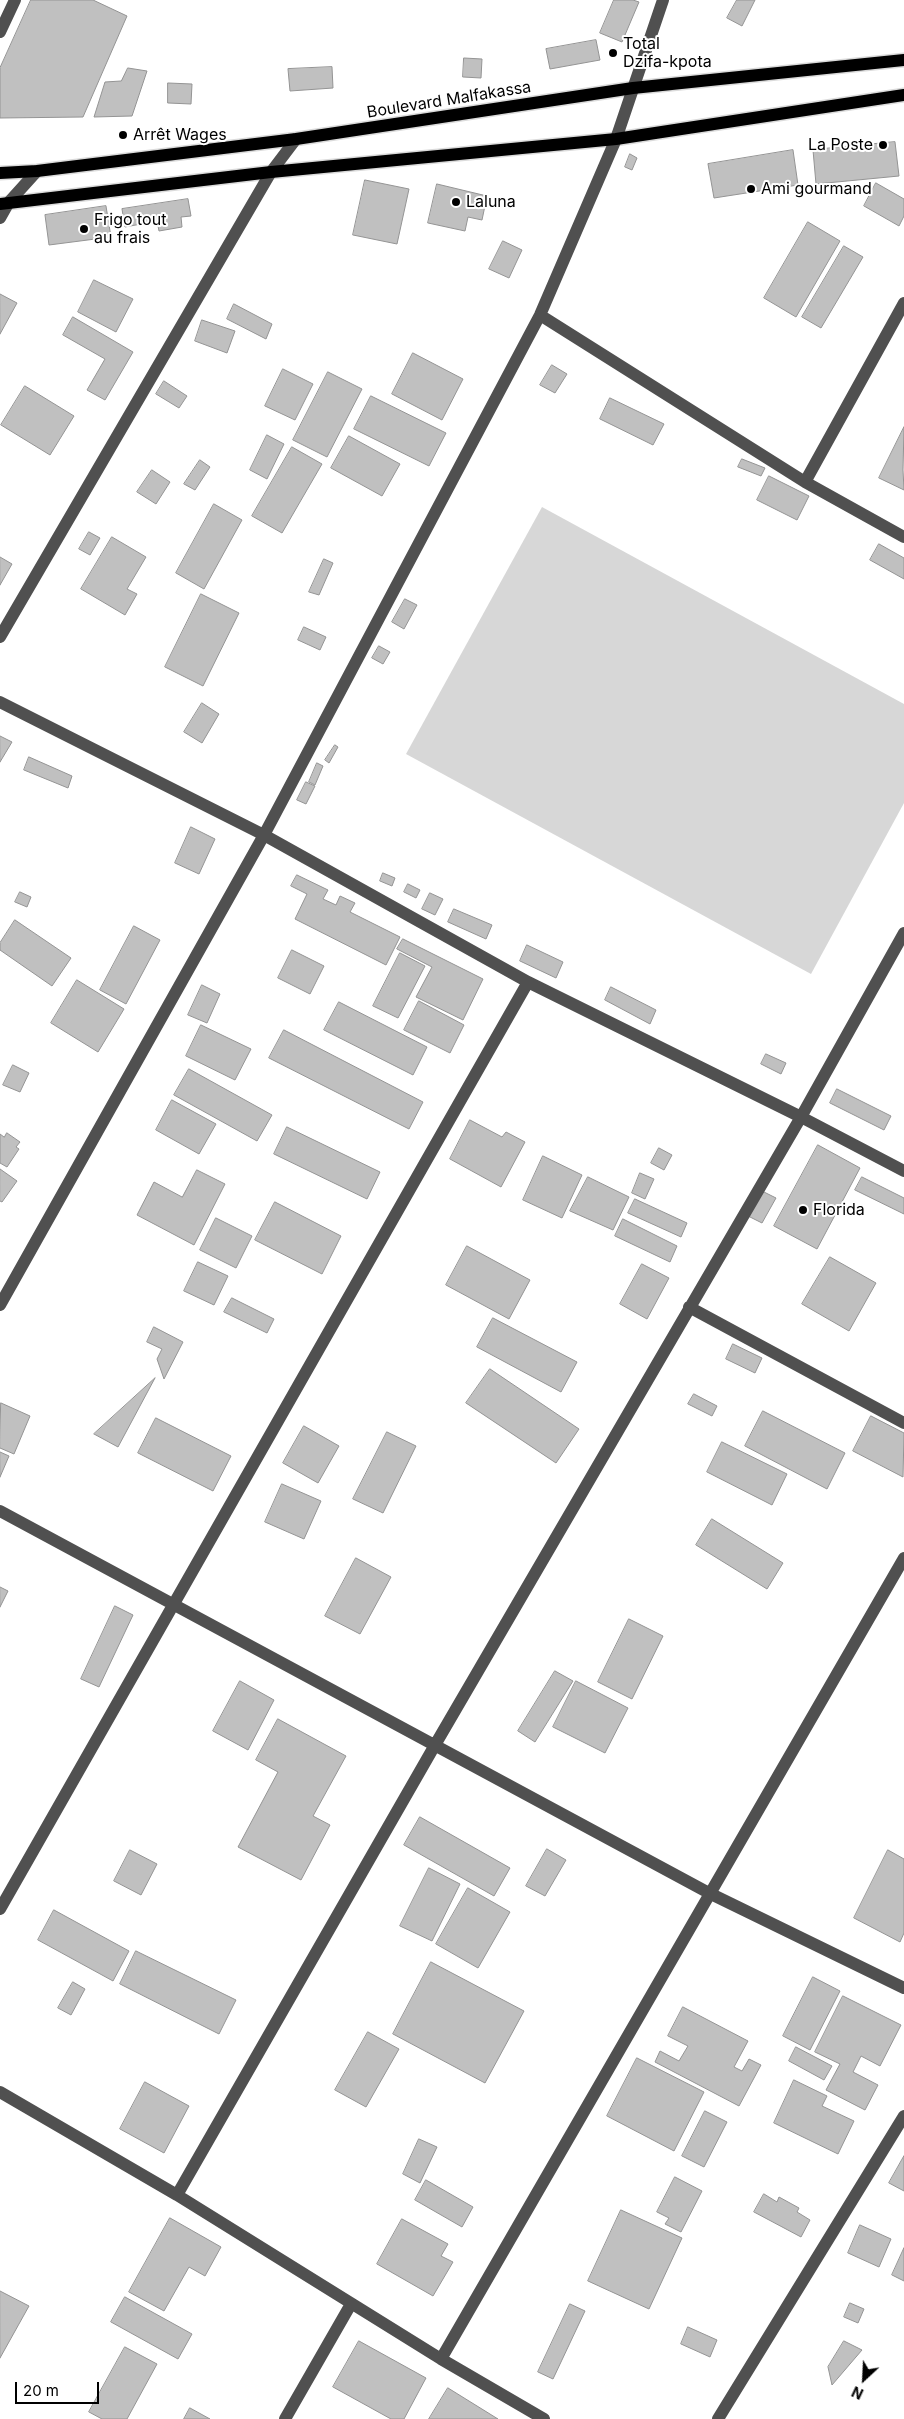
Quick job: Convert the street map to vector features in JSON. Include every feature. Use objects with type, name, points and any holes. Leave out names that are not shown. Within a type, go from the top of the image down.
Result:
[{"type":"main road","name":"Boulevard Malfakassa","points":[[0,173],[38,171],[296,139],[633,88],[904,60]]},
{"type":"main road","points":[[5,203],[271,172],[616,138],[904,95]]},
{"type":"street","points":[[0,32],[15,0]]},
{"type":"street","points":[[0,1305],[264,835],[540,315],[616,138],[663,0]]},
{"type":"street","points":[[0,637],[271,172],[296,139]]},
{"type":"street","points":[[0,218],[5,203],[38,171]]},
{"type":"street","points":[[805,482],[904,303]]},
{"type":"street","points":[[540,315],[805,482],[904,537]]},
{"type":"street","points":[[0,702],[264,835],[528,982],[801,1117],[904,1171]]},
{"type":"street","points":[[177,2195],[435,1745],[801,1117],[904,933]]},
{"type":"street","points":[[0,1909],[175,1605],[528,982]]},
{"type":"street","points":[[689,1308],[904,1423]]},
{"type":"street","points":[[0,1511],[709,1893],[904,1988]]},
{"type":"street","points":[[441,2359],[904,1558]]},
{"type":"street","points":[[0,2092],[177,2195],[441,2359],[544,2419]]},
{"type":"street","points":[[718,2419],[904,2116]]},
{"type":"street","points":[[285,2419],[351,2304]]},
{"type":"shaded area","points":[[542,507],[904,704],[904,803],[811,974],[406,754]]},
{"type":"building","points":[[31,0],[93,0],[127,16],[83,117],[0,118],[0,68]]},
{"type":"building","points":[[614,0],[633,0],[639,2],[622,42],[600,33]]},
{"type":"building","points":[[737,0],[755,0],[742,26],[727,18]]},
{"type":"building","points":[[596,40],[600,60],[550,69],[546,49]]},
{"type":"building","points":[[464,58],[482,59],[481,78],[463,77]]},
{"type":"building","points":[[332,67],[333,88],[290,91],[288,69]]},
{"type":"building","points":[[128,68],[147,71],[132,116],[94,117],[105,82],[121,81]]},
{"type":"building","points":[[168,83],[192,84],[191,104],[168,103]]},
{"type":"building","points":[[895,142],[899,176],[816,184],[813,150]]},
{"type":"building","points":[[793,150],[798,185],[714,198],[708,164]]},
{"type":"building","points":[[630,154],[637,158],[632,170],[625,167]]},
{"type":"building","points":[[365,180],[409,189],[397,244],[353,235]]},
{"type":"building","points":[[876,183],[904,199],[904,216],[899,226],[864,206]]},
{"type":"building","points":[[437,184],[487,196],[482,220],[468,217],[465,231],[428,223]]},
{"type":"building","points":[[188,199],[191,216],[181,217],[182,227],[159,231],[157,221],[125,227],[122,209]]},
{"type":"building","points":[[106,206],[111,237],[49,245],[45,215]]},
{"type":"building","points":[[808,222],[840,241],[796,317],[764,298]]},
{"type":"building","points":[[503,241],[522,250],[509,278],[489,269]]},
{"type":"building","points":[[844,246],[863,257],[821,328],[802,317]]},
{"type":"building","points":[[94,280],[133,299],[116,332],[78,312]]},
{"type":"building","points":[[0,294],[17,303],[0,334]]},
{"type":"building","points":[[234,304],[272,324],[266,339],[227,319]]},
{"type":"building","points":[[73,317],[133,352],[105,400],[87,390],[105,359],[63,335]]},
{"type":"building","points":[[202,320],[235,331],[227,353],[195,341]]},
{"type":"building","points":[[413,353],[463,379],[442,420],[392,394]]},
{"type":"building","points":[[552,365],[567,374],[555,393],[540,385]]},
{"type":"building","points":[[283,369],[313,384],[295,420],[265,406]]},
{"type":"building","points":[[328,372],[362,389],[327,457],[293,440]]},
{"type":"building","points":[[164,381],[187,396],[179,408],[156,394]]},
{"type":"building","points":[[25,386],[74,416],[50,455],[1,425]]},
{"type":"building","points":[[371,396],[446,433],[429,466],[354,429]]},
{"type":"building","points":[[610,398],[664,424],[653,445],[600,419]]},
{"type":"building","points":[[904,427],[903,470],[904,490],[879,478]]},
{"type":"building","points":[[267,435],[284,444],[267,479],[250,470]]},
{"type":"building","points":[[349,436],[400,464],[382,496],[331,468]]},
{"type":"building","points":[[292,447],[322,464],[282,533],[252,516]]},
{"type":"building","points":[[742,459],[765,468],[761,476],[738,467]]},
{"type":"building","points":[[200,460],[210,467],[195,490],[184,484]]},
{"type":"building","points":[[152,470],[170,482],[156,504],[137,492]]},
{"type":"building","points":[[769,476],[809,496],[797,520],[757,500]]},
{"type":"building","points":[[214,504],[242,520],[204,589],[176,573]]},
{"type":"building","points":[[89,532],[100,538],[90,555],[79,549]]},
{"type":"building","points":[[112,537],[146,557],[127,589],[137,594],[125,615],[81,589]]},
{"type":"building","points":[[879,544],[904,558],[904,579],[870,560]]},
{"type":"building","points":[[0,557],[12,564],[0,585]]},
{"type":"building","points":[[324,559],[333,563],[319,595],[309,592]]},
{"type":"building","points":[[201,594],[239,613],[203,686],[165,667]]},
{"type":"building","points":[[405,599],[417,605],[404,629],[392,622]]},
{"type":"building","points":[[304,627],[326,637],[320,650],[298,640]]},
{"type":"building","points":[[379,646],[390,652],[383,664],[372,658]]},
{"type":"building","points":[[202,703],[219,714],[202,743],[184,732]]},
{"type":"building","points":[[0,736],[12,742],[0,762]]},
{"type":"building","points":[[335,745],[338,747],[329,763],[325,760]]},
{"type":"building","points":[[29,757],[72,776],[68,788],[24,770]]},
{"type":"building","points":[[317,763],[323,766],[315,785],[309,782]]},
{"type":"building","points":[[306,782],[315,786],[306,804],[297,800]]},
{"type":"building","points":[[191,827],[215,839],[199,874],[175,863]]},
{"type":"building","points":[[383,873],[395,878],[392,886],[380,881]]},
{"type":"building","points":[[297,875],[328,890],[323,899],[336,905],[340,896],[355,903],[350,912],[400,937],[386,965],[295,919],[307,894],[291,886]]},
{"type":"building","points":[[408,884],[420,890],[416,898],[404,892]]},
{"type":"building","points":[[20,892],[31,897],[27,907],[15,902]]},
{"type":"building","points":[[430,893],[443,899],[435,915],[422,909]]},
{"type":"building","points":[[454,909],[492,925],[486,939],[448,922]]},
{"type":"building","points":[[15,920],[71,958],[52,986],[0,950],[0,943]]},
{"type":"building","points":[[134,926],[160,940],[126,1004],[100,990]]},
{"type":"building","points":[[403,939],[483,979],[463,1020],[416,997],[432,967],[397,949]]},
{"type":"building","points":[[527,945],[563,962],[556,978],[520,961]]},
{"type":"building","points":[[292,950],[324,966],[310,994],[278,978]]},
{"type":"building","points":[[400,953],[425,966],[398,1018],[373,1006]]},
{"type":"building","points":[[77,980],[124,1009],[98,1052],[51,1023]]},
{"type":"building","points":[[202,985],[220,994],[207,1023],[188,1015]]},
{"type":"building","points":[[611,987],[656,1010],[650,1024],[605,1000]]},
{"type":"building","points":[[419,1001],[464,1025],[450,1053],[404,1030]]},
{"type":"building","points":[[339,1002],[427,1047],[413,1075],[324,1030]]},
{"type":"building","points":[[201,1025],[251,1049],[235,1080],[186,1056]]},
{"type":"building","points":[[284,1030],[423,1102],[409,1129],[269,1058]]},
{"type":"building","points":[[766,1054],[786,1063],[781,1074],[761,1064]]},
{"type":"building","points":[[13,1065],[29,1073],[20,1092],[3,1085]]},
{"type":"building","points":[[189,1069],[272,1115],[257,1141],[174,1095]]},
{"type":"building","points":[[837,1089],[891,1116],[884,1130],[830,1103]]},
{"type":"building","points":[[172,1100],[216,1124],[199,1154],[156,1130]]},
{"type":"building","points":[[470,1120],[502,1137],[506,1132],[525,1142],[501,1187],[450,1159]]},
{"type":"building","points":[[287,1127],[380,1172],[367,1199],[274,1154]]},
{"type":"building","points":[[7,1133],[20,1142],[16,1147],[19,1149],[7,1167],[0,1163],[0,1134],[4,1137]]},
{"type":"building","points":[[818,1145],[860,1168],[817,1249],[774,1226]]},
{"type":"building","points":[[659,1148],[672,1155],[664,1170],[651,1163]]},
{"type":"building","points":[[543,1156],[582,1175],[562,1218],[523,1200]]},
{"type":"building","points":[[0,1169],[17,1181],[2,1202],[0,1201]]},
{"type":"building","points":[[197,1170],[225,1184],[194,1245],[137,1215],[154,1182],[182,1197]]},
{"type":"building","points":[[640,1173],[654,1179],[645,1199],[632,1193]]},
{"type":"building","points":[[588,1177],[629,1197],[613,1230],[570,1211]]},
{"type":"building","points":[[862,1177],[904,1198],[904,1214],[855,1190]]},
{"type":"building","points":[[762,1191],[776,1198],[762,1223],[748,1216]]},
{"type":"building","points":[[635,1199],[687,1223],[681,1237],[628,1213]]},
{"type":"building","points":[[275,1202],[341,1236],[322,1274],[255,1240]]},
{"type":"building","points":[[216,1218],[252,1236],[236,1268],[200,1250]]},
{"type":"building","points":[[623,1219],[677,1246],[670,1262],[615,1236]]},
{"type":"building","points":[[467,1246],[530,1280],[509,1319],[446,1285]]},
{"type":"building","points":[[830,1257],[876,1283],[849,1331],[802,1304]]},
{"type":"building","points":[[198,1262],[228,1276],[214,1305],[184,1291]]},
{"type":"building","points":[[642,1264],[669,1278],[647,1319],[620,1304]]},
{"type":"building","points":[[232,1298],[274,1319],[267,1333],[224,1312]]},
{"type":"building","points":[[493,1318],[577,1362],[561,1392],[477,1347]]},
{"type":"building","points":[[154,1327],[183,1342],[164,1379],[157,1359],[162,1349],[147,1342]]},
{"type":"building","points":[[733,1344],[762,1358],[755,1373],[726,1359]]},
{"type":"building","points":[[490,1369],[579,1429],[556,1463],[466,1403]]},
{"type":"building","points":[[155,1378],[118,1447],[94,1434]]},
{"type":"building","points":[[694,1394],[717,1406],[712,1416],[688,1404]]},
{"type":"building","points":[[1,1403],[30,1416],[14,1454],[0,1448]]},
{"type":"building","points":[[763,1411],[845,1453],[827,1489],[745,1446]]},
{"type":"building","points":[[871,1416],[904,1433],[903,1477],[853,1451]]},
{"type":"building","points":[[156,1418],[231,1456],[213,1491],[138,1453]]},
{"type":"building","points":[[304,1426],[339,1446],[318,1483],[283,1463]]},
{"type":"building","points":[[387,1432],[416,1446],[383,1513],[353,1499]]},
{"type":"building","points":[[722,1442],[787,1474],[772,1505],[707,1472]]},
{"type":"building","points":[[0,1452],[9,1456],[0,1477]]},
{"type":"building","points":[[282,1484],[321,1501],[304,1539],[265,1522]]},
{"type":"building","points":[[712,1519],[783,1563],[767,1589],[696,1545]]},
{"type":"building","points":[[356,1558],[391,1577],[360,1634],[325,1616]]},
{"type":"building","points":[[0,1587],[8,1591],[0,1607]]},
{"type":"building","points":[[115,1606],[133,1615],[99,1687],[81,1679]]},
{"type":"building","points":[[629,1619],[663,1636],[632,1699],[598,1682]]},
{"type":"building","points":[[555,1671],[573,1681],[535,1742],[518,1731]]},
{"type":"building","points":[[240,1681],[274,1700],[248,1750],[213,1731]]},
{"type":"building","points":[[576,1681],[628,1708],[605,1753],[553,1727]]},
{"type":"building","points":[[278,1719],[346,1756],[313,1816],[330,1825],[301,1880],[238,1847],[278,1772],[256,1760]]},
{"type":"building","points":[[420,1817],[510,1868],[494,1896],[404,1845]]},
{"type":"building","points":[[547,1849],[566,1860],[545,1896],[526,1886]]},
{"type":"building","points":[[130,1850],[157,1864],[141,1895],[114,1881]]},
{"type":"building","points":[[888,1850],[904,1859],[904,1933],[900,1942],[854,1918]]},
{"type":"building","points":[[429,1868],[460,1884],[432,1941],[400,1926]]},
{"type":"building","points":[[468,1888],[510,1912],[478,1968],[436,1944]]},
{"type":"building","points":[[54,1910],[129,1951],[113,1981],[38,1940]]},
{"type":"building","points":[[136,1951],[236,2000],[219,2034],[120,1984]]},
{"type":"building","points":[[431,1962],[524,2011],[485,2083],[393,2034]]},
{"type":"building","points":[[813,1977],[840,1991],[810,2050],[783,2036]]},
{"type":"building","points":[[73,1982],[85,1989],[71,2015],[58,2008]]},
{"type":"building","points":[[843,1996],[901,2025],[880,2066],[861,2056],[853,2072],[878,2085],[865,2110],[826,2090],[840,2064],[815,2052]]},
{"type":"building","points":[[683,2007],[748,2041],[734,2067],[742,2071],[749,2059],[761,2065],[739,2106],[655,2062],[660,2051],[679,2061],[688,2046],[668,2036]]},
{"type":"building","points":[[368,2032],[399,2049],[366,2107],[335,2090]]},
{"type":"building","points":[[796,2047],[832,2066],[824,2080],[789,2061]]},
{"type":"building","points":[[637,2058],[704,2092],[674,2151],[607,2116]]},
{"type":"building","points":[[794,2080],[827,2096],[822,2106],[854,2121],[838,2154],[774,2123]]},
{"type":"building","points":[[145,2082],[189,2106],[164,2153],[120,2129]]},
{"type":"building","points":[[705,2111],[727,2122],[704,2167],[682,2156]]},
{"type":"building","points":[[419,2139],[437,2147],[420,2183],[403,2174]]},
{"type":"building","points":[[904,2156],[904,2191],[889,2183]]},
{"type":"building","points":[[675,2177],[702,2191],[681,2232],[665,2224],[669,2218],[657,2212]]},
{"type":"building","points":[[426,2180],[473,2207],[462,2227],[415,2200]]},
{"type":"building","points":[[764,2194],[777,2202],[779,2197],[799,2208],[797,2212],[810,2220],[801,2237],[754,2212]]},
{"type":"building","points":[[621,2210],[682,2238],[649,2309],[588,2281]]},
{"type":"building","points":[[170,2218],[221,2247],[205,2276],[189,2267],[164,2311],[129,2292]]},
{"type":"building","points":[[402,2219],[448,2244],[441,2256],[453,2262],[433,2296],[377,2264]]},
{"type":"building","points":[[860,2225],[891,2239],[879,2267],[848,2253]]},
{"type":"building","points":[[904,2248],[904,2281],[892,2275]]},
{"type":"building","points":[[0,2291],[29,2306],[0,2358]]},
{"type":"building","points":[[125,2297],[192,2334],[178,2359],[111,2322]]},
{"type":"building","points":[[850,2303],[864,2309],[858,2323],[844,2317]]},
{"type":"building","points":[[570,2304],[585,2311],[553,2379],[538,2372]]},
{"type":"building","points":[[688,2327],[717,2340],[710,2357],[681,2344]]},
{"type":"building","points":[[359,2341],[426,2378],[404,2419],[391,2419],[333,2387]]},
{"type":"building","points":[[844,2341],[862,2350],[832,2385],[828,2367]]},
{"type":"building","points":[[125,2347],[157,2364],[127,2419],[102,2419],[89,2412]]},
{"type":"building","points":[[448,2388],[498,2419],[429,2419]]},
{"type":"building","points":[[190,2408],[210,2419],[184,2419]]},
{"type":"place","name":"Total Dzifa-kpota","points":[[613,53]]},
{"type":"place","name":"Arrêt Wages","points":[[123,135]]},
{"type":"place","name":"La Poste","points":[[883,145]]},
{"type":"place","name":"Ami gourmand","points":[[751,189]]},
{"type":"place","name":"Laluna","points":[[456,202]]},
{"type":"place","name":"Frigo tout au frais","points":[[84,229]]},
{"type":"place","name":"Florida","points":[[803,1210]]}]
